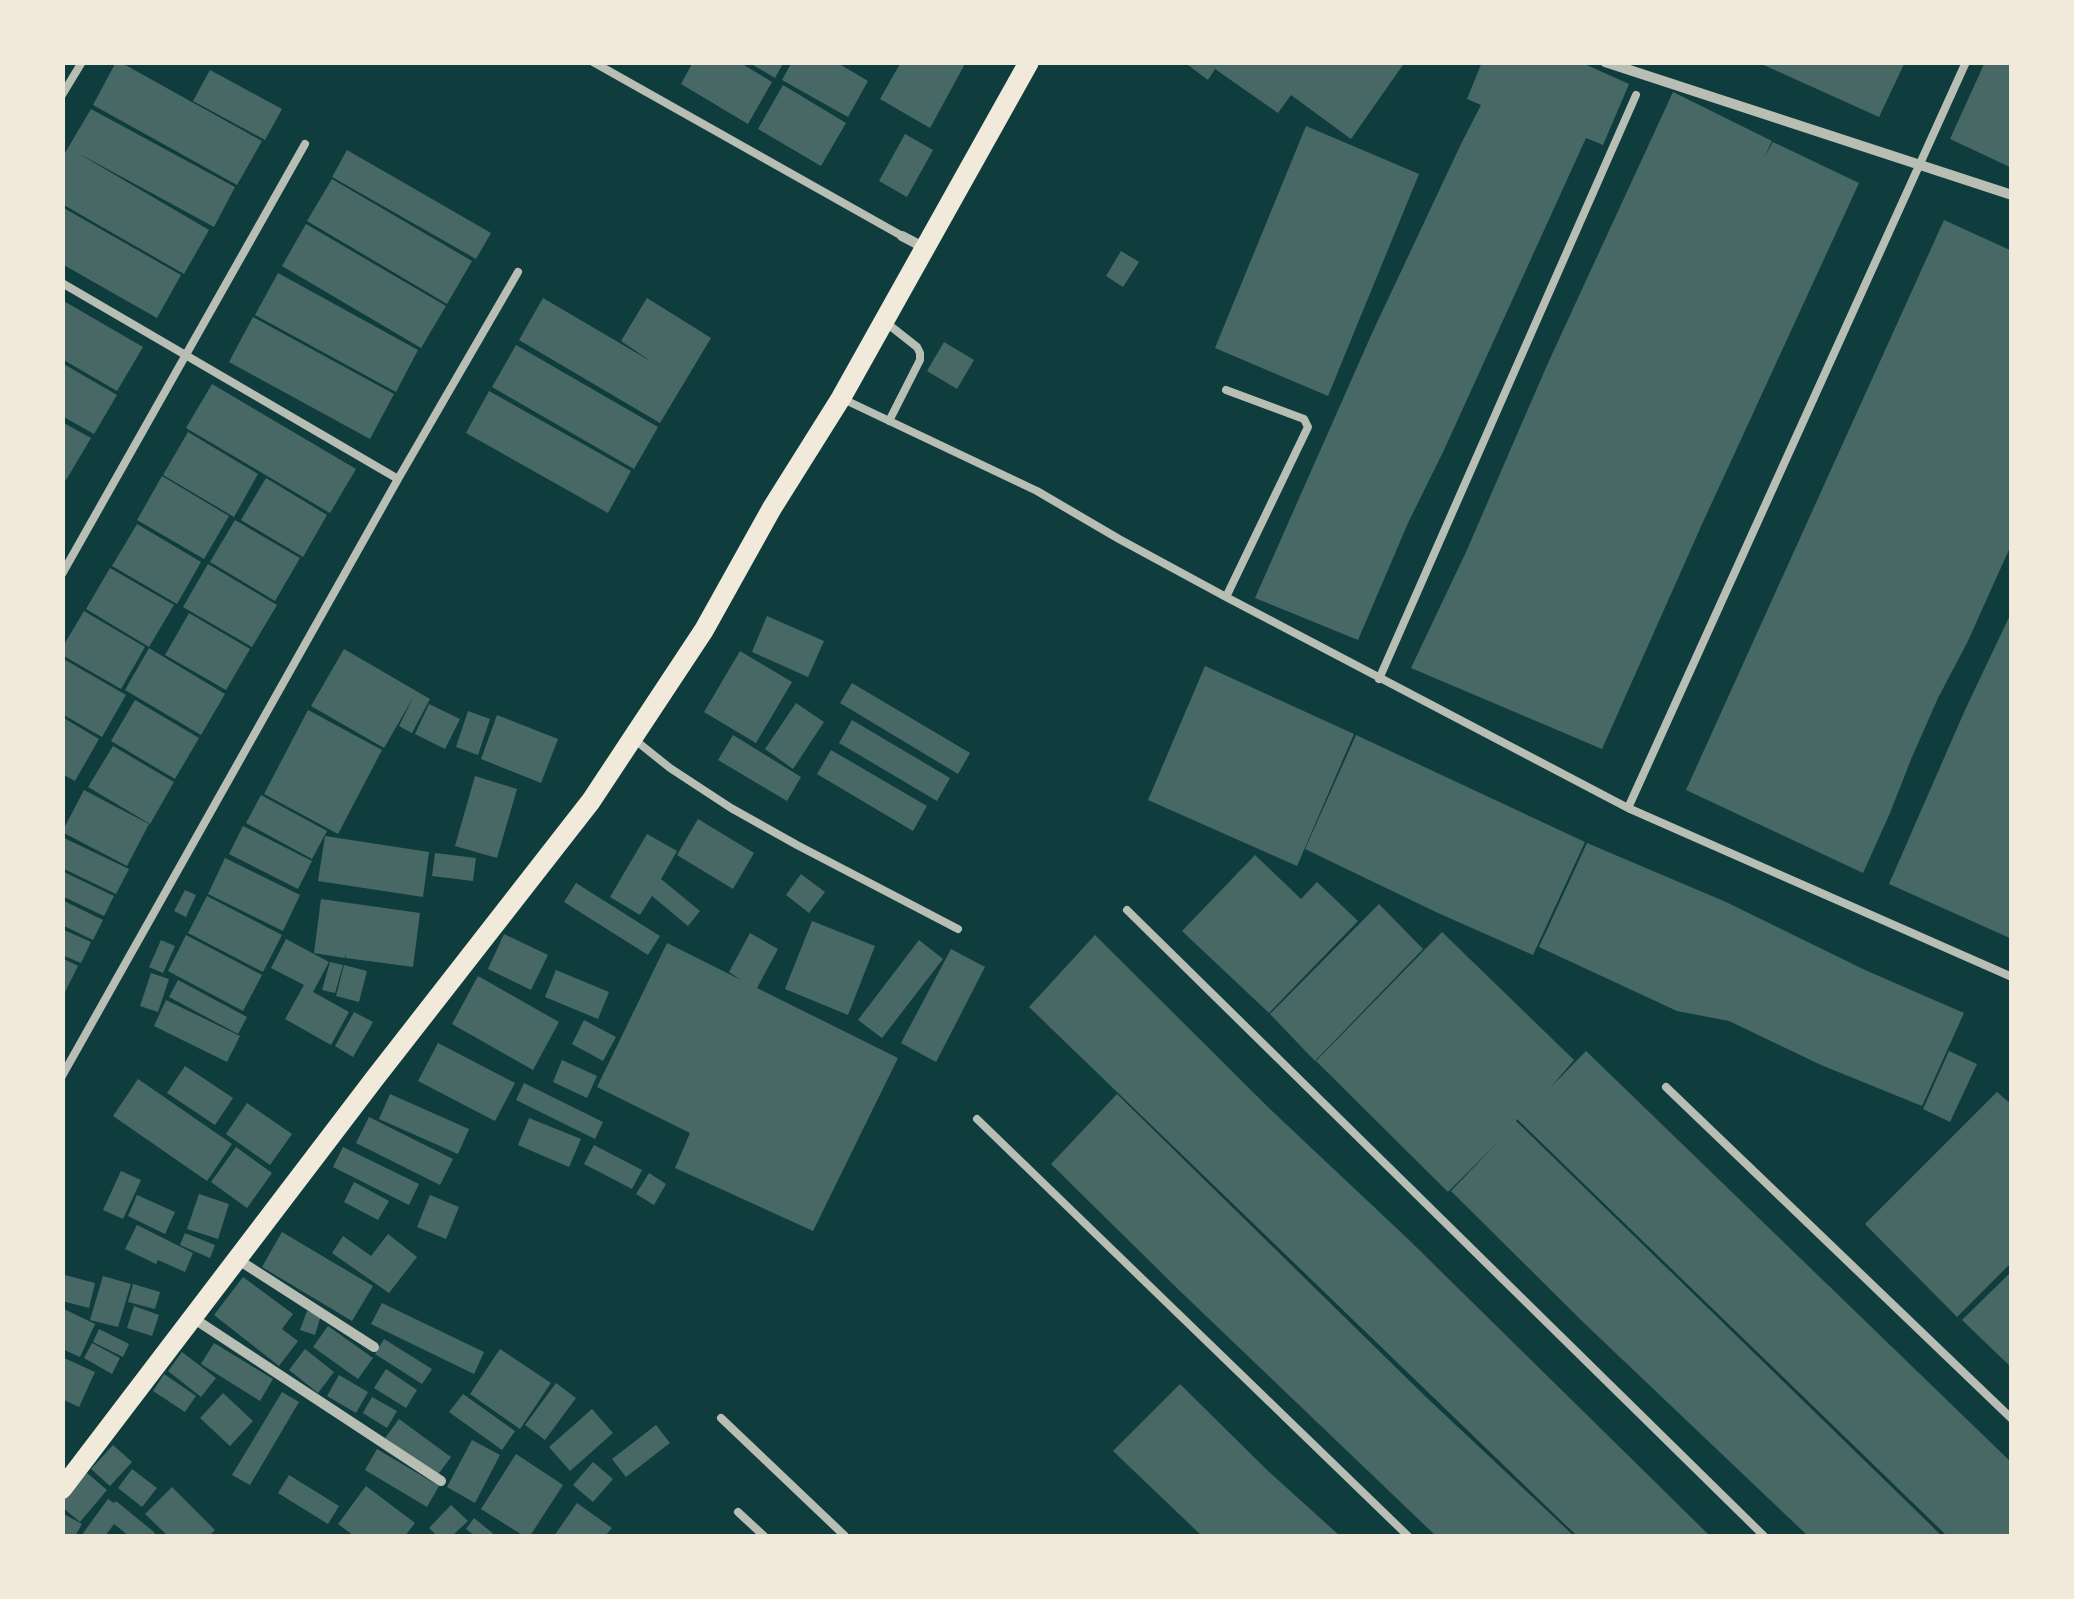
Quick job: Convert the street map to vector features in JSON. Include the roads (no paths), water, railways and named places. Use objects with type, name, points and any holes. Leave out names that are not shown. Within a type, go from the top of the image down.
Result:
[{"type":"main road","points":[[62,1489],[591,801],[704,630],[772,508],[841,398],[1029,62]]},
{"type":"street","points":[[1605,62],[2012,195]]},
{"type":"street","points":[[902,236],[925,248]]},
{"type":"street","points":[[237,1259],[374,1346]]},
{"type":"street","points":[[192,1318],[441,1480]]},
{"type":"lane","points":[[62,95],[82,62]]},
{"type":"lane","points":[[593,62],[902,236]]},
{"type":"lane","points":[[1628,808],[1966,62]]},
{"type":"lane","points":[[1380,679],[1636,95]]},
{"type":"lane","points":[[62,574],[305,144]]},
{"type":"lane","points":[[62,1076],[518,272]]},
{"type":"lane","points":[[62,282],[398,479]]},
{"type":"lane","points":[[884,321],[918,347],[920,353],[890,421]]},
{"type":"lane","points":[[1226,390],[1304,419],[1308,427],[1226,596]]},
{"type":"lane","points":[[841,398],[1037,490],[1380,679],[1628,808],[2012,978]]},
{"type":"lane","points":[[632,738],[731,808],[958,929]]},
{"type":"lane","points":[[1127,910],[1764,1536]]},
{"type":"lane","points":[[1666,1087],[2012,1419]]},
{"type":"lane","points":[[977,1119],[1408,1536]]},
{"type":"lane","points":[[721,1418],[845,1536]]},
{"type":"lane","points":[[738,1512],[764,1536]]}]
